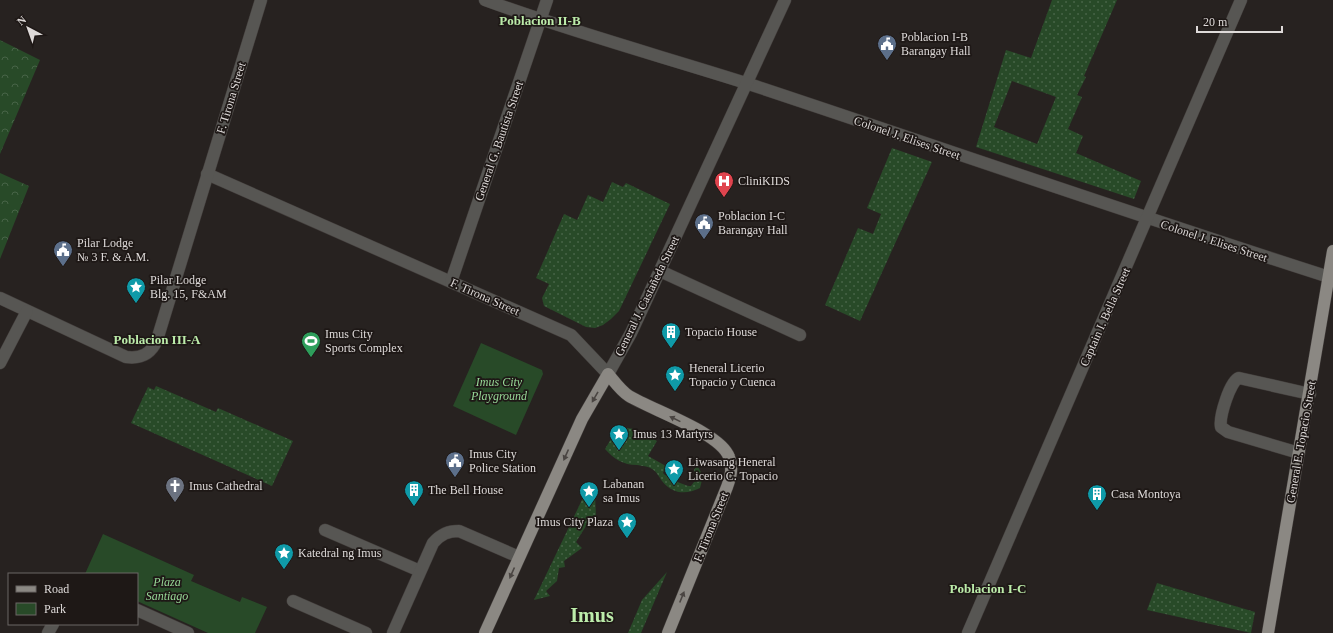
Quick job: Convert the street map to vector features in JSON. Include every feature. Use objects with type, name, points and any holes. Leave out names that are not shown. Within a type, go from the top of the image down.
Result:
[{"type":"main road","name":"General E. Topacio Street","points":[[1268,633],[1310,394],[1333,251]]},
{"type":"main road","name":"General J. Castañeda Street","points":[[485,633],[582,419],[608,374]]},
{"type":"main road","name":"F. Tirona Street","points":[[608,374],[628,395],[710,436],[724,448],[729,456],[732,466],[727,486],[668,633]]},
{"type":"street","name":"F. Tirona Street","points":[[261,0],[207,174],[571,335],[608,374]]},
{"type":"street","name":"Colonel J. Elises Street","points":[[485,0],[540,20],[747,84],[1147,219],[1329,277]]},
{"type":"street","name":"General G. Bautista Street","points":[[451,282],[547,0]]},
{"type":"street","name":"General J. Castañeda Street","points":[[608,374],[631,333],[785,0]]},
{"type":"street","name":"Captain I. Bella Street","points":[[968,633],[1241,0]]},
{"type":"street","points":[[0,298],[126,357],[133,358],[146,355],[151,351],[158,340],[207,174]]},
{"type":"street","points":[[660,271],[800,335]]},
{"type":"street","points":[[0,364],[27,311]]},
{"type":"street","points":[[1299,453],[1228,432],[1221,427],[1220,419],[1232,382],[1239,378],[1310,394]]},
{"type":"street","points":[[325,530],[420,571]]},
{"type":"street","points":[[393,633],[433,542],[439,536],[452,531],[465,533],[519,557]]},
{"type":"street","points":[[293,601],[366,633]]},
{"type":"street","points":[[138,610],[188,633]]},
{"type":"green space","points":[[1052,0],[1117,0],[1084,76],[1086,77],[1077,95],[1082,97],[1068,129],[1083,136],[1076,153],[1141,181],[1134,199],[976,147],[1006,50],[1031,58]],"holes":[[[1012,81],[1056,97],[1037,144],[994,127]]]},
{"type":"green space","points":[[0,40],[40,60],[0,154]]},
{"type":"green space","points":[[892,148],[932,162],[860,321],[825,305],[858,228],[873,234],[881,214],[867,208]]},
{"type":"green space","points":[[0,173],[29,186],[0,259]]},
{"type":"green space","points":[[612,182],[623,187],[626,183],[670,204],[619,311],[603,325],[595,328],[586,327],[544,306],[542,298],[549,284],[536,278],[564,214],[577,220],[588,195],[603,202]]},
{"type":"green space","name":"Imus City Playground","points":[[481,343],[542,370],[543,374],[516,435],[453,406]]},
{"type":"green space","points":[[156,386],[216,412],[218,408],[293,441],[272,486],[131,423],[148,387],[154,390]]},
{"type":"green space","points":[[626,428],[636,429],[657,441],[648,456],[666,466],[663,473],[672,479],[691,486],[697,478],[694,470],[697,465],[703,476],[700,488],[690,492],[675,491],[670,489],[650,468],[623,463],[612,456],[605,449],[611,439]]},
{"type":"green space","points":[[591,481],[595,494],[596,517],[588,516],[586,526],[576,542],[582,548],[564,561],[565,567],[559,568],[557,581],[546,591],[550,596],[534,600]]},
{"type":"green space","name":"Plaza Santiago","points":[[103,534],[194,575],[191,581],[240,602],[242,597],[267,607],[255,633],[208,633],[138,601],[138,573],[85,573]]},
{"type":"green space","points":[[667,572],[641,633],[628,633],[642,600]]},
{"type":"green space","points":[[1157,583],[1255,612],[1251,633],[1147,610]]},
{"type":"place","name":"Poblacion I-B Barangay Hall","points":[[887,61]]},
{"type":"place","name":"CliniKIDS","points":[[724,198]]},
{"type":"place","name":"Poblacion I-C Barangay Hall","points":[[704,240]]},
{"type":"place","name":"Pilar Lodge № 3 F. & A.M.","points":[[63,267]]},
{"type":"place","name":"Pilar Lodge Blg. 15, F&AM","points":[[136,304]]},
{"type":"place","name":"Topacio House","points":[[671,349]]},
{"type":"place","name":"Imus City Sports Complex","points":[[311,358]]},
{"type":"place","name":"Heneral Licerio Topacio y Cuenca","points":[[675,392]]},
{"type":"place","name":"Imus 13 Martyrs","points":[[619,451]]},
{"type":"place","name":"Imus City Police Station","points":[[455,478]]},
{"type":"place","name":"Liwasang Heneral Licerio C. Topacio","points":[[674,486]]},
{"type":"place","name":"Imus Cathedral","points":[[175,503]]},
{"type":"place","name":"The Bell House","points":[[414,507]]},
{"type":"place","name":"Labanan sa Imus","points":[[589,508]]},
{"type":"place","name":"Casa Montoya","points":[[1097,511]]},
{"type":"place","name":"Imus City Plaza","points":[[627,539]]},
{"type":"place","name":"Katedral ng Imus","points":[[284,570]]},
{"type":"district","name":"Poblacion II-B","points":[[540,20]]},
{"type":"district","name":"Poblacion III-A","points":[[157,339]]},
{"type":"district","name":"Poblacion I-C","points":[[988,588]]},
{"type":"district","name":"Imus","points":[[592,615]]}]
